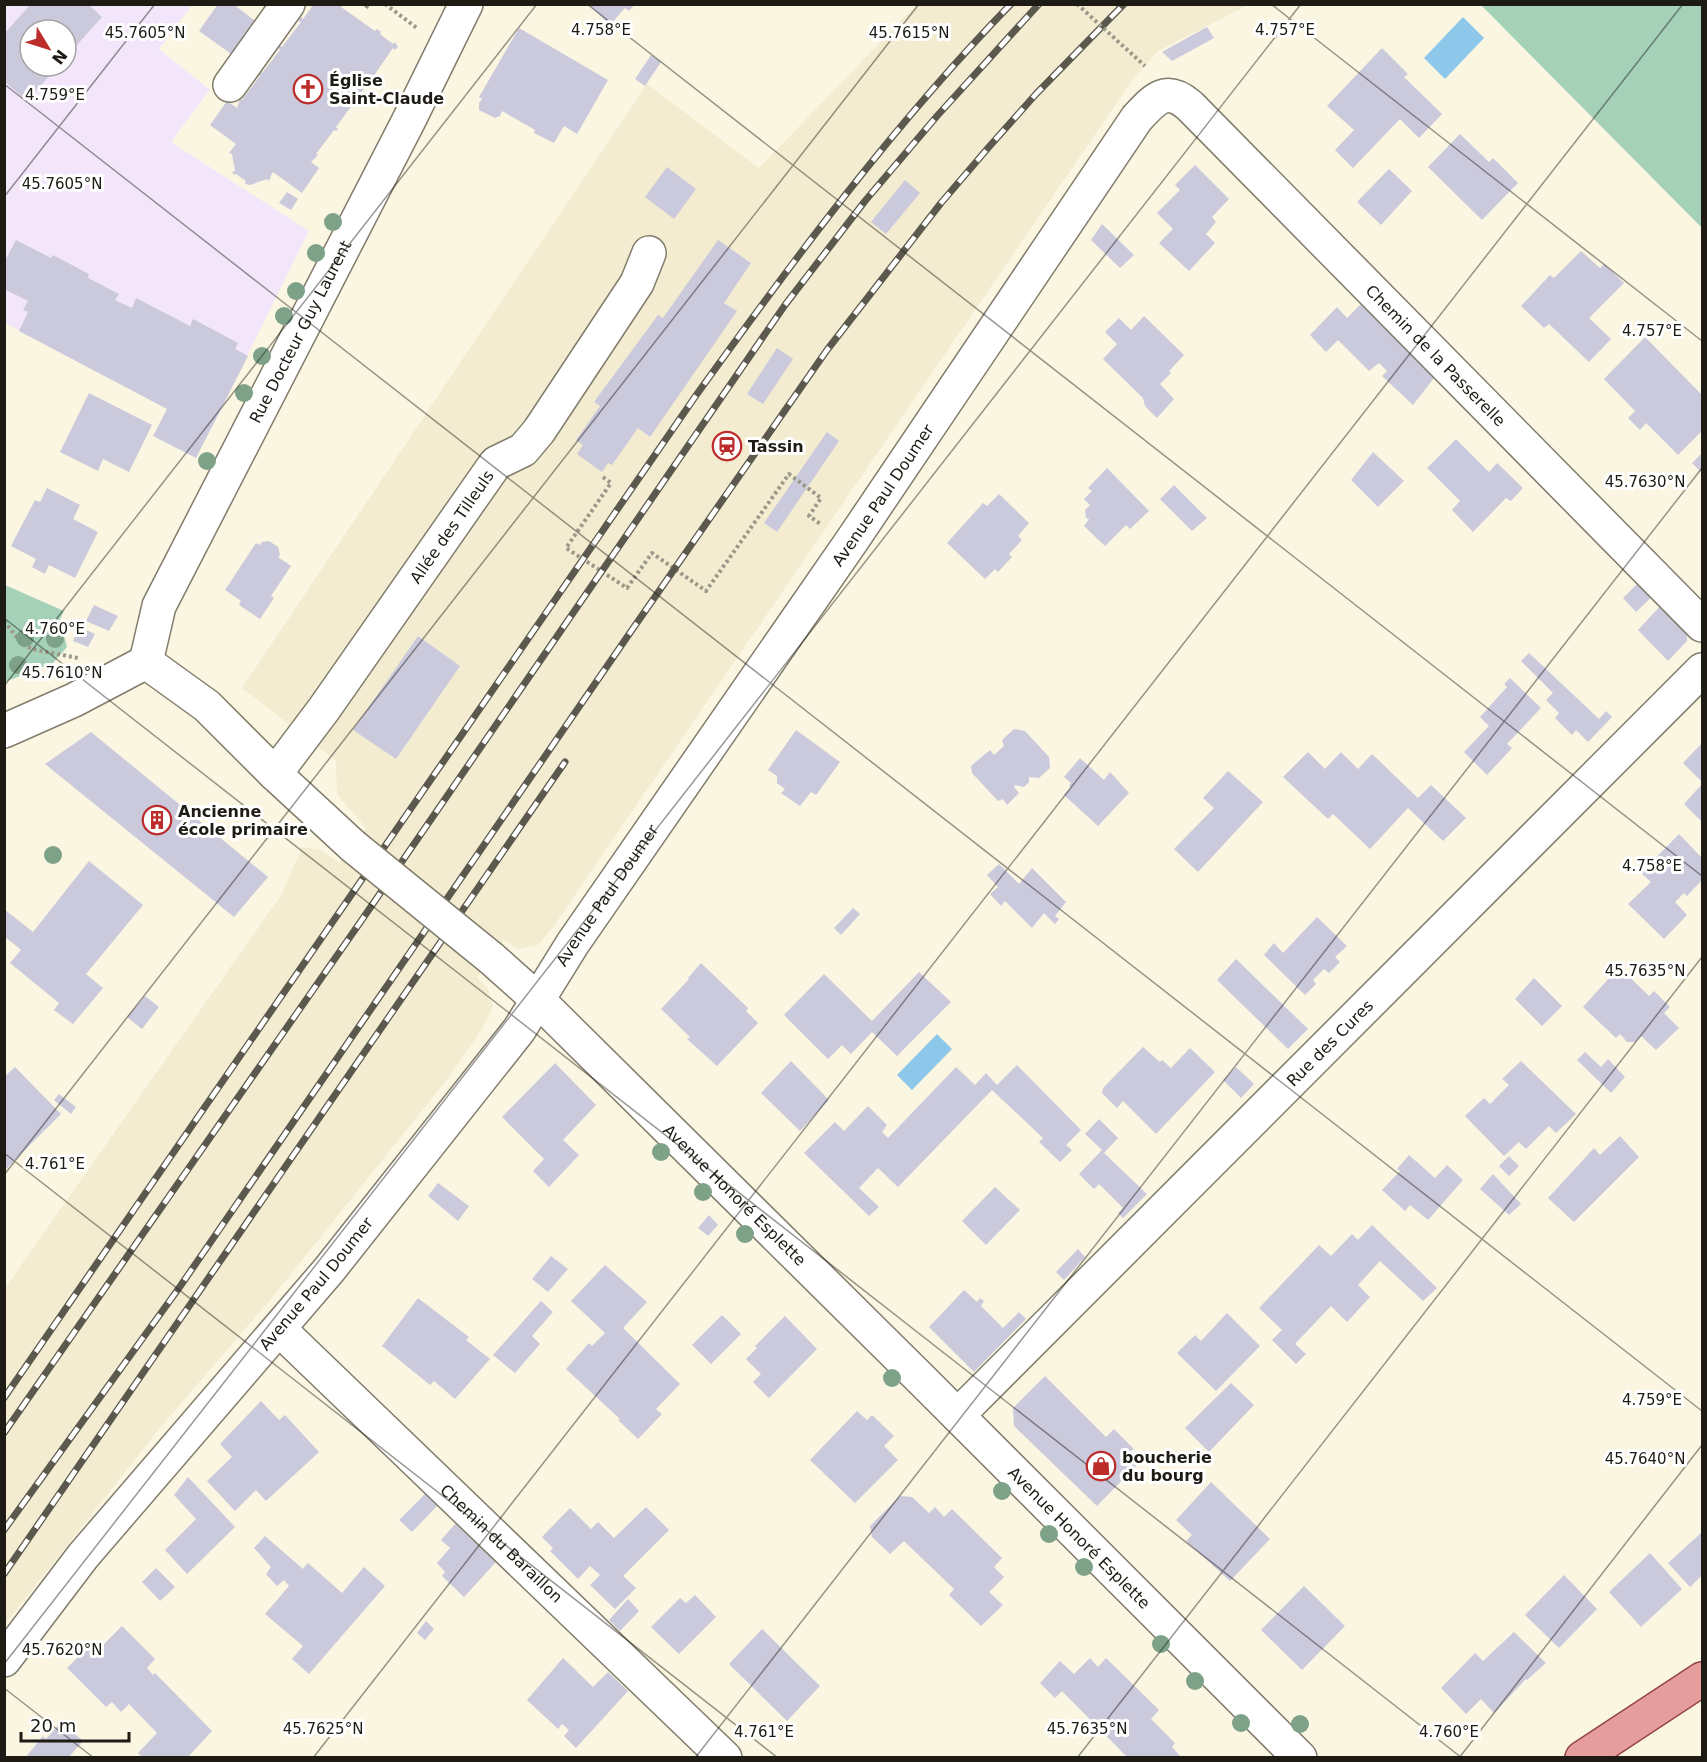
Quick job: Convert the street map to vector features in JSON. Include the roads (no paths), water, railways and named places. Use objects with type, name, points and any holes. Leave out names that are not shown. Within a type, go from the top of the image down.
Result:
[{"type":"main road","points":[[1582,1758],[1702,1679]]},
{"type":"street","points":[[230,85],[288,4]]},
{"type":"street","name":"Rue Docteur Guy Laurent","points":[[146,662],[159,606],[466,4]]},
{"type":"street","name":"Chemin de la Passerelle","points":[[1163,95],[1171,94],[1190,106],[1702,625]]},
{"type":"street","name":"Avenue Paul Doumer","points":[[4,1660],[83,1556],[329,1270],[519,1030],[573,943],[851,542],[1137,118],[1163,95]]},
{"type":"street","name":"Allée des Tilleuls","points":[[275,774],[331,699],[496,463],[523,450],[539,431],[637,283],[650,253]]},
{"type":"street","points":[[4,731],[74,700],[146,662]]},
{"type":"street","name":"Avenue Honoré Esplette","points":[[146,662],[207,706],[275,774],[353,846],[491,958],[538,1000],[958,1415],[1300,1758]]},
{"type":"street","name":"Rue des Cures","points":[[958,1415],[1702,670]]},
{"type":"street","name":"Chemin du Baraillon","points":[[279,1329],[725,1758]]},
{"type":"water","points":[[1463,17],[1484,38],[1445,79],[1424,58]]},
{"type":"water","points":[[937,1034],[952,1049],[912,1090],[897,1075]]},
{"type":"railway","points":[[4,1398],[697,394],[809,242],[886,144],[926,96],[1011,4]]},
{"type":"railway","points":[[4,1433],[359,924],[785,305],[865,201],[937,116],[1039,4]]},
{"type":"railway","points":[[4,1530],[179,1288],[827,350],[941,203],[988,148],[1036,94],[1124,4]]},
{"type":"railway","points":[[4,1574],[565,762]]},
{"type":"place","name":"Église Saint-Claude","points":[[308,89]]},
{"type":"place","name":"Tassin","points":[[727,446]]},
{"type":"place","name":"Ancienne école primaire","points":[[157,820]]},
{"type":"place","name":"boucherie du bourg","points":[[1101,1466]]}]
